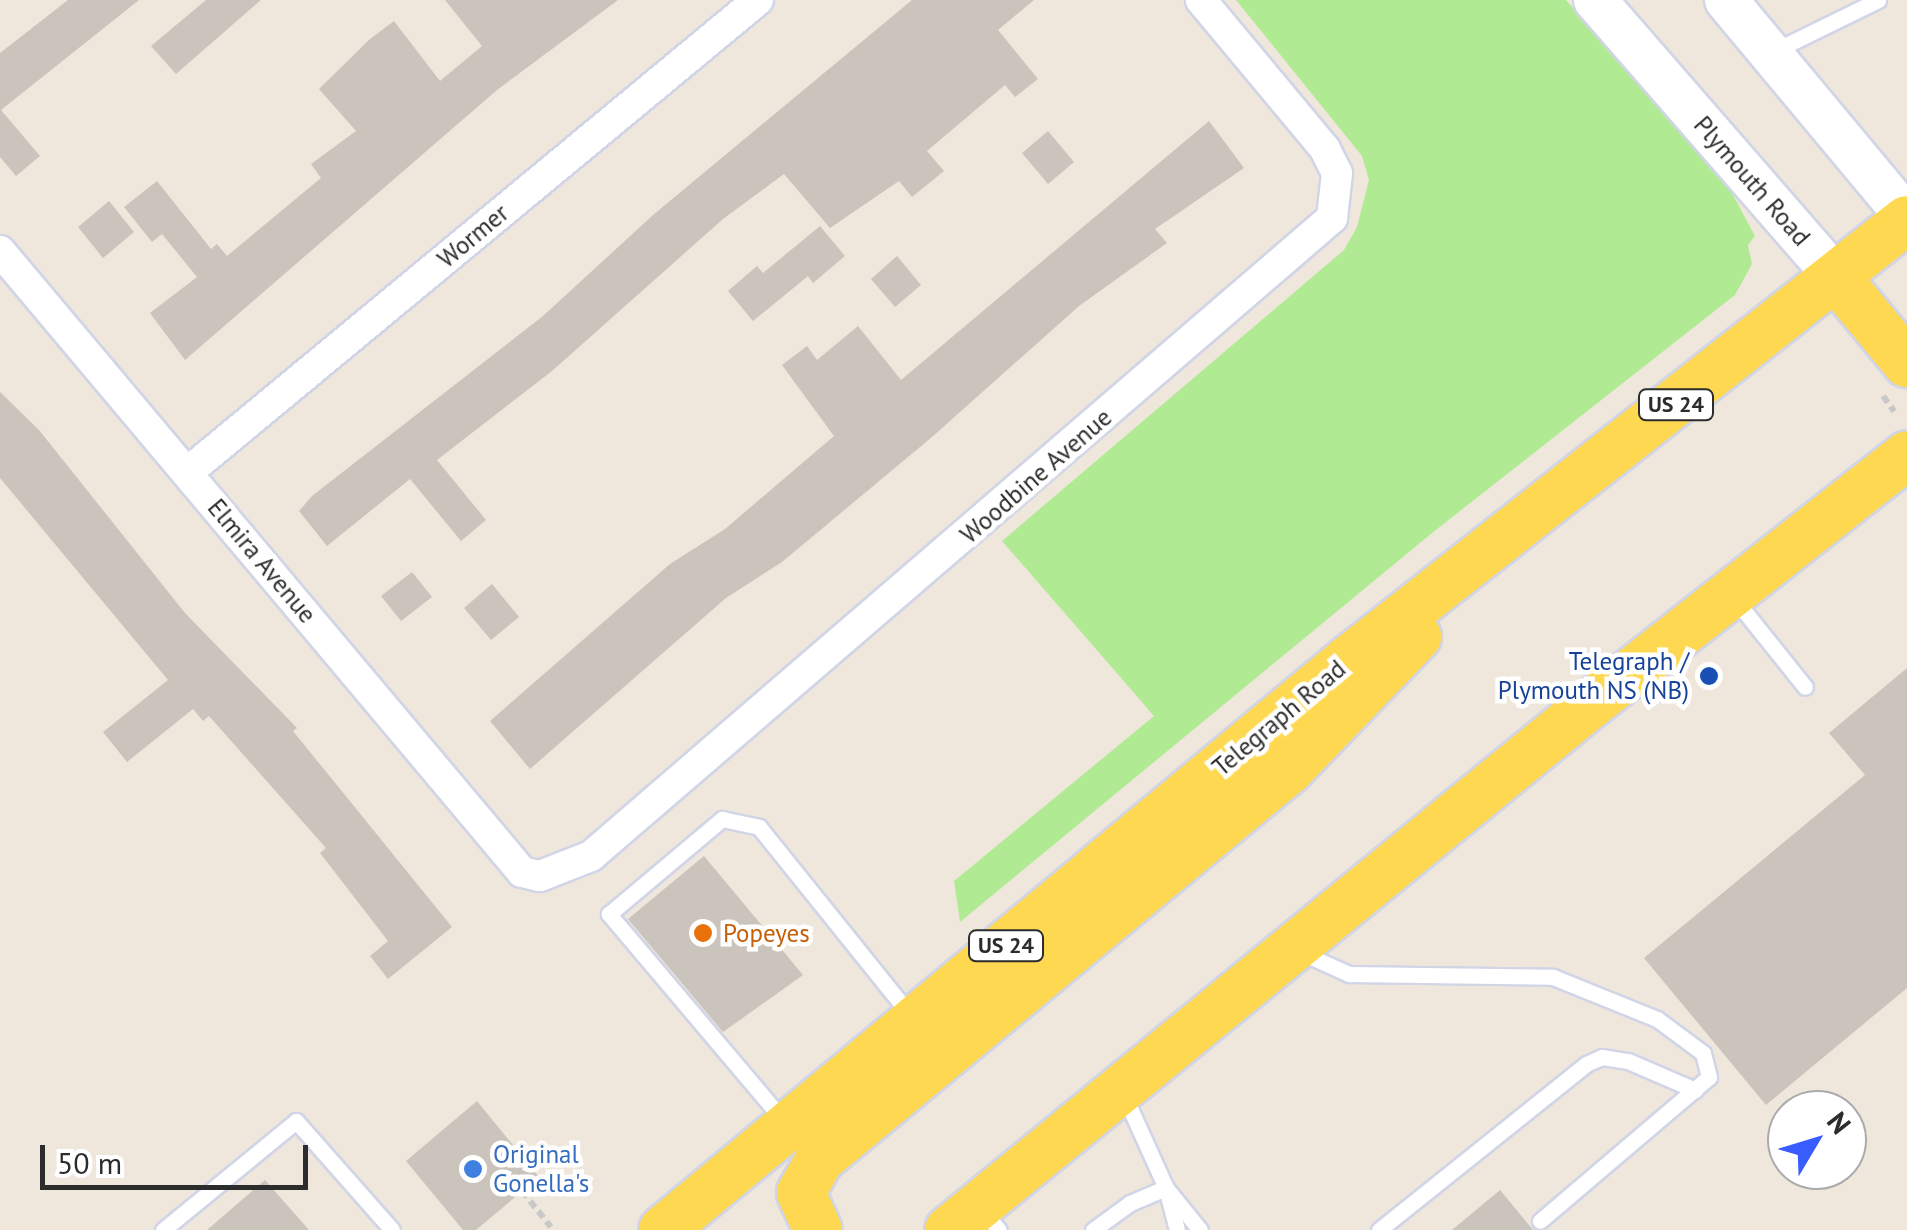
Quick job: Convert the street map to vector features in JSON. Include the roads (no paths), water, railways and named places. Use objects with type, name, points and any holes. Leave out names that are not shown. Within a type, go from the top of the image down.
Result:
[{"type":"main road","name":"Plymouth Road","points":[[1596,0],[1907,363]]},
{"type":"main road","points":[[1726,0],[1907,219]]},
{"type":"main road","name":"Telegraph Road","points":[[663,1230],[799,1151],[915,1022],[1348,660],[1516,533],[1907,219]]},
{"type":"main road","points":[[976,1222],[1121,1089],[1907,455]]},
{"type":"main road","points":[[818,1230],[802,1193],[799,1151],[819,1160],[1289,770],[1516,533]]},
{"type":"street","name":"Wormer","points":[[188,472],[758,0]]},
{"type":"street","name":"Woodbine Avenue","points":[[522,872],[540,876],[591,856],[1320,234],[1338,198],[1337,173],[1325,150],[1202,0]]},
{"type":"street","name":"Elmira Avenue","points":[[0,251],[522,872]]},
{"type":"lane","points":[[1771,52],[1878,0]]},
{"type":"lane","points":[[1731,594],[1805,687]]},
{"type":"lane","points":[[799,1151],[610,914],[722,819],[759,827],[915,1022]]},
{"type":"lane","points":[[1292,949],[1350,974],[1553,977],[1686,1038],[1703,1054],[1710,1077],[1540,1220]]},
{"type":"lane","points":[[1379,1230],[1586,1064],[1602,1058],[1628,1062],[1695,1090]]},
{"type":"lane","points":[[1121,1089],[1166,1188],[1176,1230]]},
{"type":"lane","points":[[164,1230],[296,1121],[392,1230]]},
{"type":"lane","points":[[1092,1230],[1130,1203],[1166,1188]]},
{"type":"lane","points":[[1166,1188],[1200,1230]]},
{"type":"place","name":"Telegraph / Plymouth NS (NB)","points":[[1709,676]]},
{"type":"place","name":"Popeyes","points":[[703,933]]},
{"type":"place","name":"Original Gonella's","points":[[473,1169]]}]
